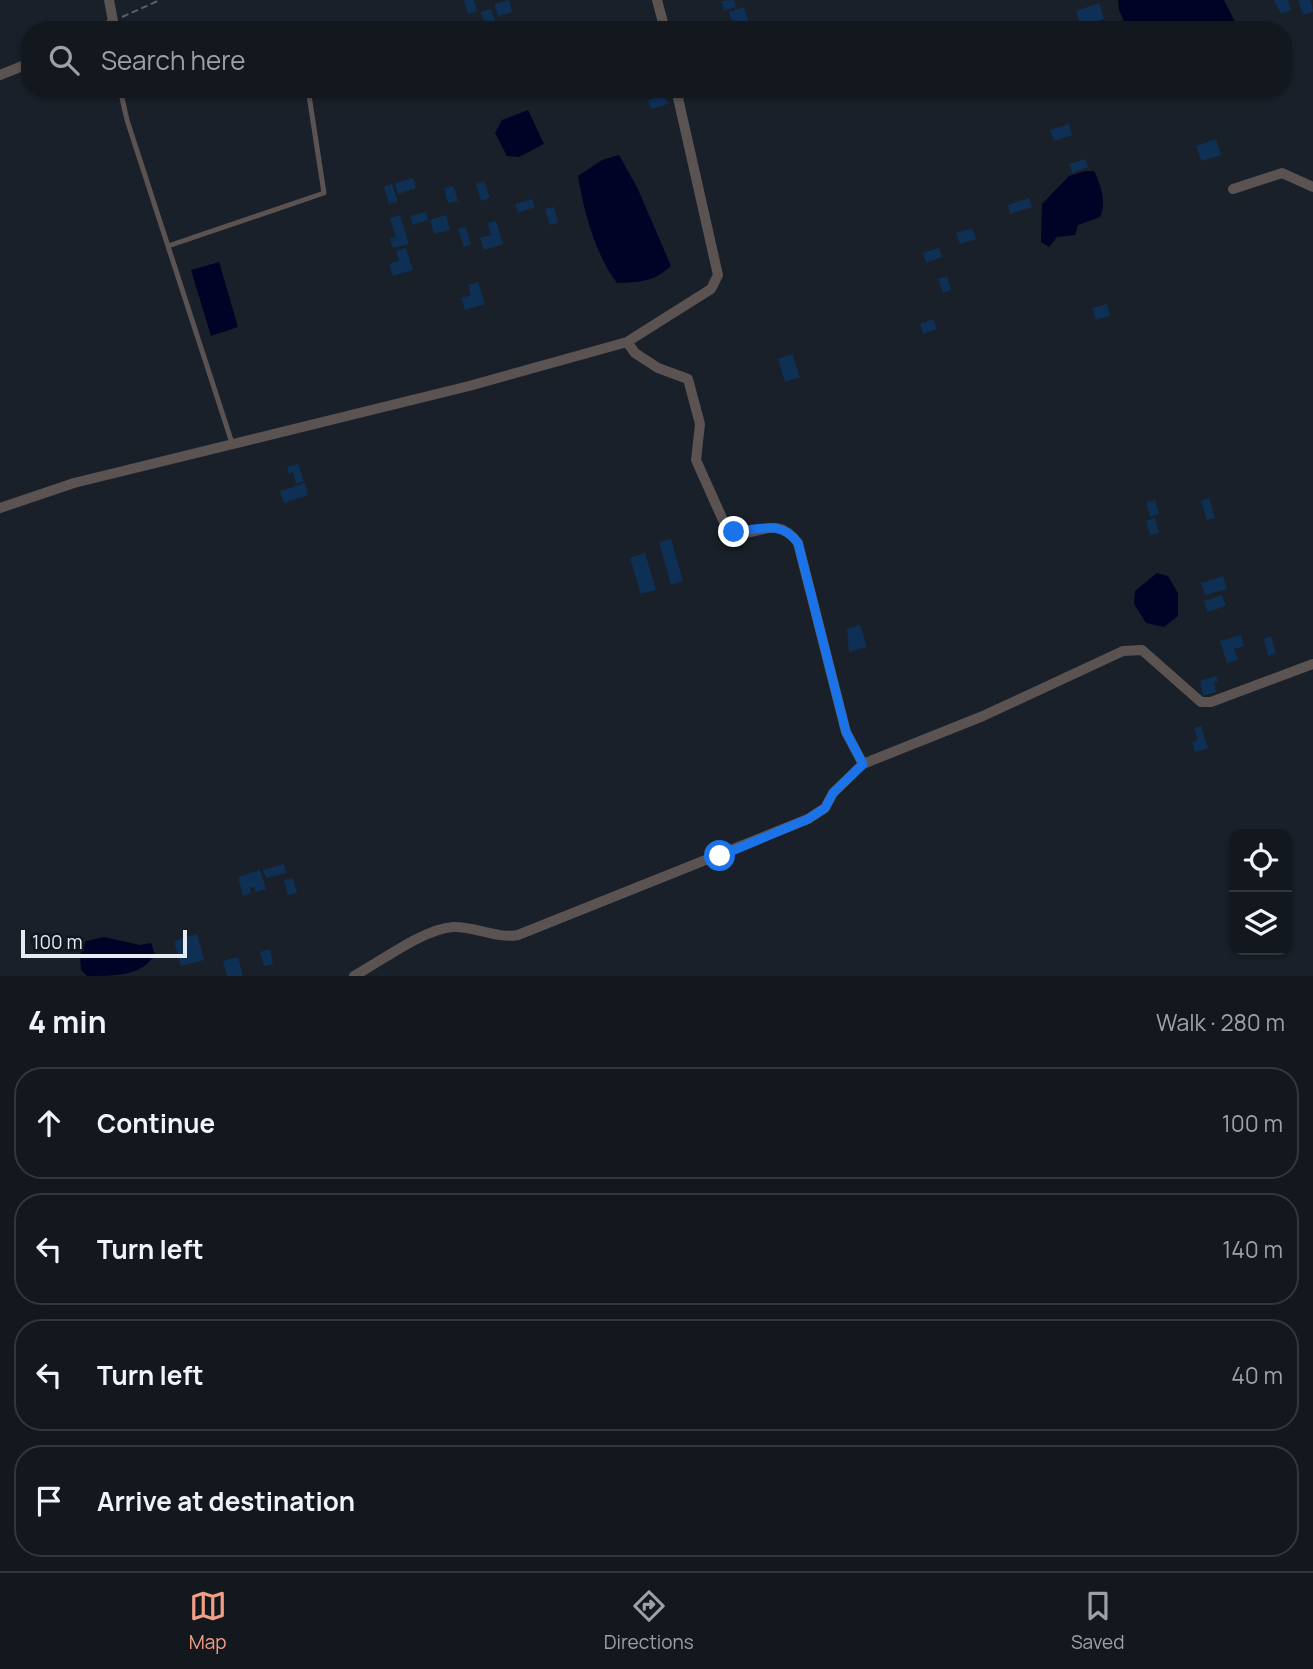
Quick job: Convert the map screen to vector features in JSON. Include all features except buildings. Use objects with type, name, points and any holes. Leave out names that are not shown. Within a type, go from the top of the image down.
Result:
[{"type":"street","points":[[109,0],[113,21]]},
{"type":"street","points":[[657,0],[663,21]]},
{"type":"street","points":[[0,75],[21,67]]},
{"type":"street","points":[[0,508],[74,483],[469,386],[627,342],[711,289],[718,275],[678,98]]},
{"type":"street","points":[[1233,189],[1282,173],[1313,187]]},
{"type":"street","points":[[627,342],[635,353],[658,368],[688,379],[700,425],[696,460],[727,528],[734,532],[778,527],[790,531],[798,543],[846,732],[863,764]]},
{"type":"street","points":[[354,976],[428,934],[452,927],[508,937],[518,935],[775,833],[825,808],[833,793],[863,764],[983,716],[1124,651],[1142,650],[1201,702],[1211,702],[1313,664]]},
{"type":"lane","points":[[123,98],[232,443]]},
{"type":"lane","points":[[168,246],[324,193],[309,98]]},
{"type":"path","points":[[113,21],[160,0]]},
{"type":"water","points":[[1118,0],[1224,0],[1234,21],[1124,21]]},
{"type":"water","points":[[528,110],[544,144],[519,157],[507,156],[495,133],[502,120]]},
{"type":"water","points":[[619,155],[637,187],[671,266],[653,278],[617,283],[602,259],[591,232],[578,176],[602,160]]},
{"type":"water","points":[[1094,171],[1099,182],[1103,200],[1100,217],[1078,225],[1075,235],[1057,237],[1049,247],[1041,242],[1042,204],[1069,176]]},
{"type":"water","points":[[219,262],[238,327],[211,336],[191,270]]},
{"type":"water","points":[[1157,573],[1168,576],[1178,593],[1178,616],[1164,627],[1146,623],[1134,604],[1135,591]]},
{"type":"water","points":[[104,937],[140,945],[151,943],[155,954],[136,971],[118,975],[87,976],[81,970],[80,955],[86,941]]},
{"type":"route","points":[[720,856],[808,819],[825,808],[833,793],[863,764],[846,732],[798,543],[790,531],[778,527],[734,532]]}]
